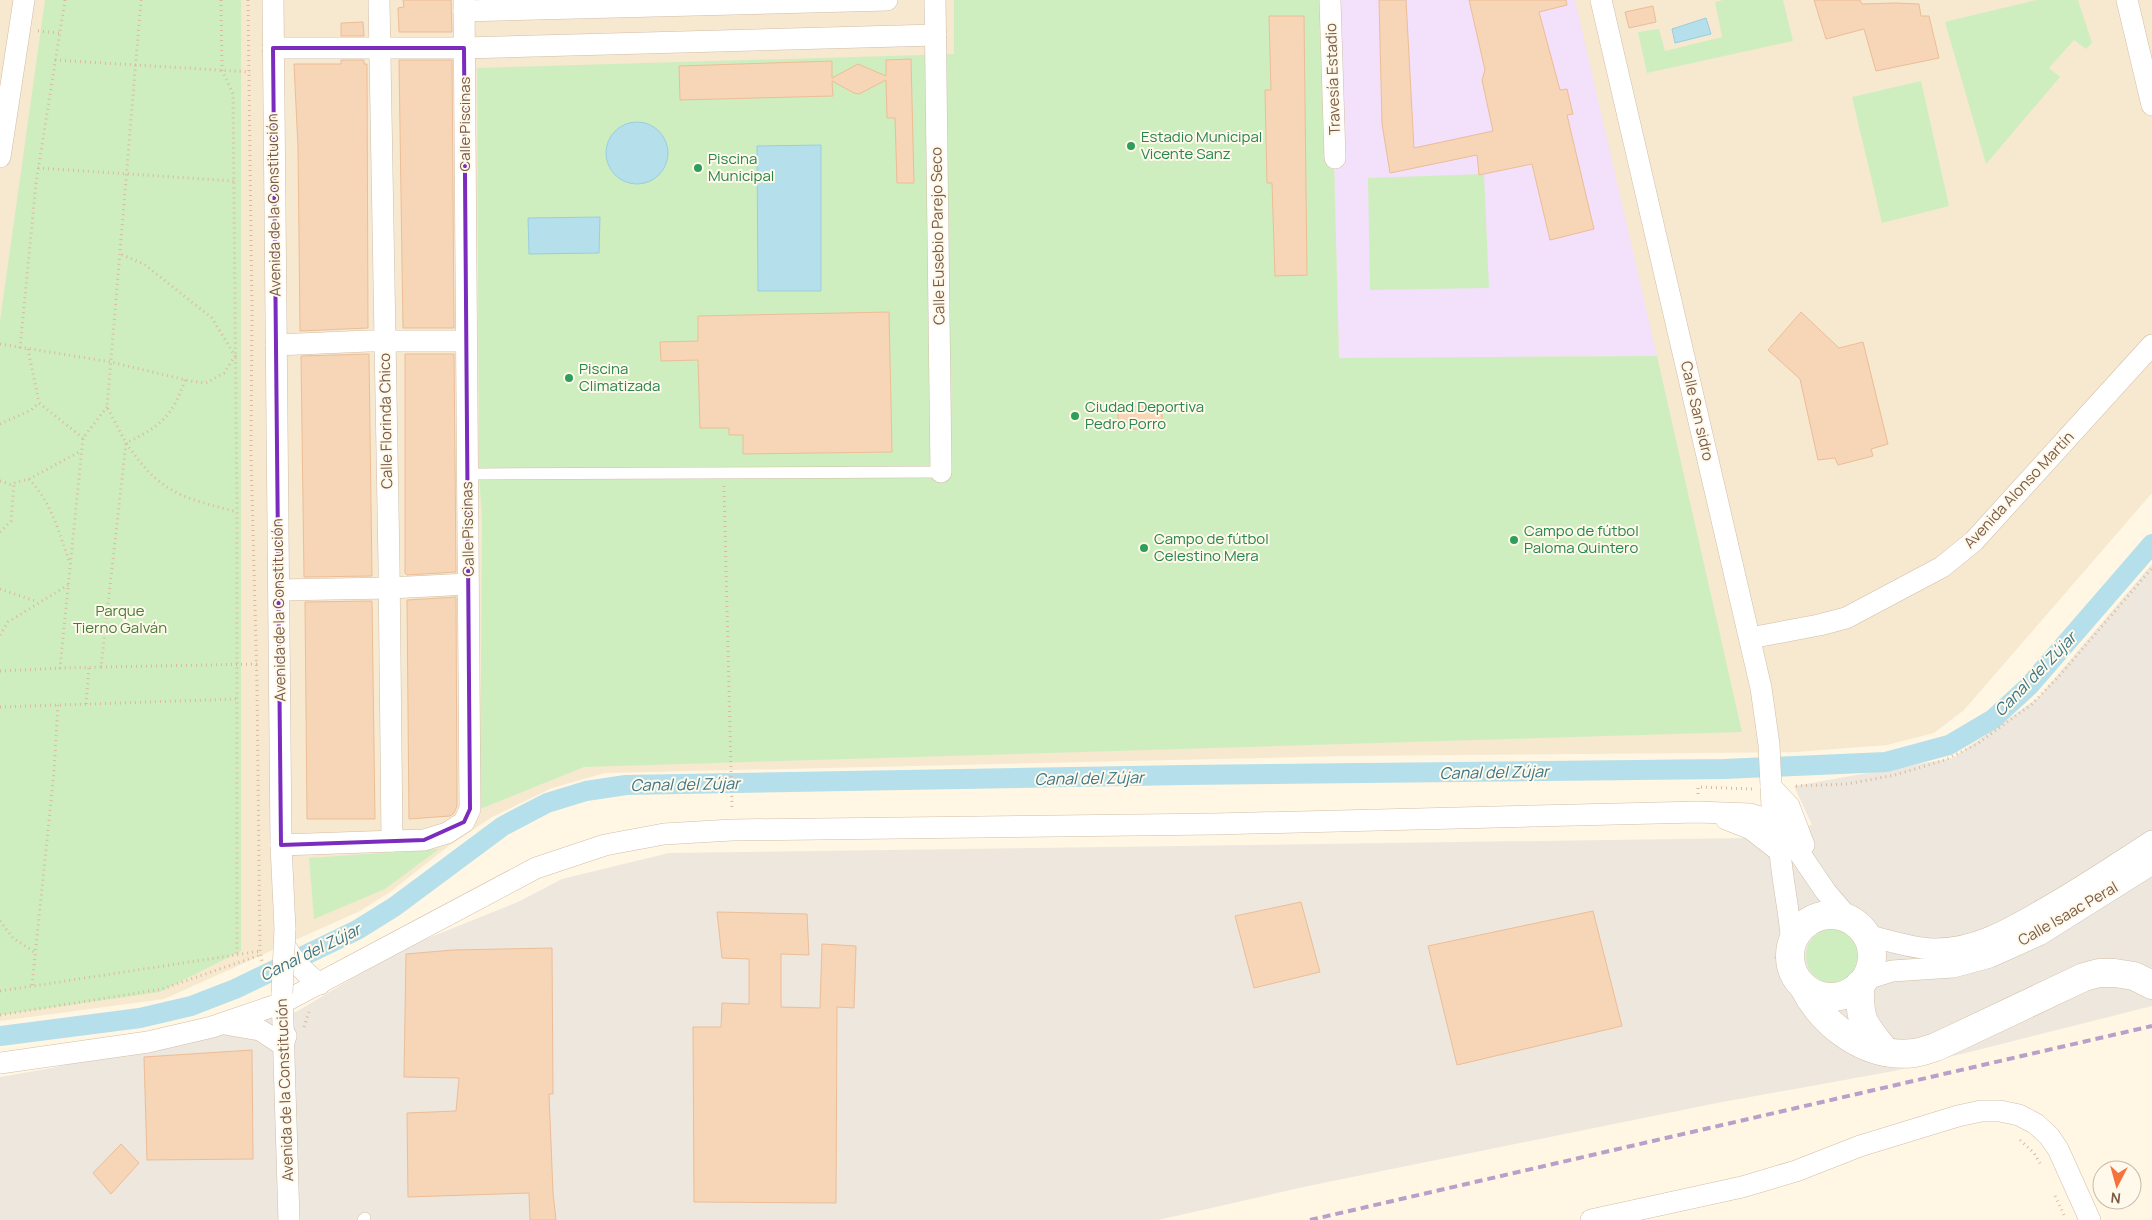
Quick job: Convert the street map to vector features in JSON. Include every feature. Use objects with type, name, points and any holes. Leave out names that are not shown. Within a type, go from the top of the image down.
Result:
[{"type":"street","name":"Avenida de la Constitución","points":[[273,0],[281,845],[285,941],[296,990],[283,1045],[289,1220]]},
{"type":"street","name":"Calle Florinda Chico","points":[[379,0],[390,588],[392,841]]},
{"type":"street","points":[[464,6],[887,0]]},
{"type":"street","name":"Calle Eusebio Parejo Seco","points":[[935,0],[941,472]]},
{"type":"street","name":"Travesía Estadio","points":[[1330,0],[1335,158]]},
{"type":"street","name":"Calle San sidro","points":[[1601,0],[1761,688],[1769,745],[1772,807],[1779,823]]},
{"type":"street","points":[[2127,0],[2152,105]]},
{"type":"street","points":[[0,157],[18,1]]},
{"type":"street","name":"Calle Piscinas","points":[[281,845],[424,840],[448,833],[464,822],[470,809],[464,6]]},
{"type":"street","points":[[273,48],[464,48],[936,35]]},
{"type":"street","points":[[276,345],[384,341],[466,341]]},
{"type":"street","name":"Avenida Alonso Martín","points":[[1750,638],[1846,618],[1942,567],[1974,541],[2152,345]]},
{"type":"street","points":[[279,590],[390,588],[468,584]]},
{"type":"street","points":[[1750,814],[1772,787],[1789,806],[1821,884]]},
{"type":"street","points":[[1710,812],[1751,829],[1778,850]]},
{"type":"street","points":[[0,1063],[148,1042],[184,1035],[223,1023],[385,947],[536,868],[606,845],[664,834],[732,830],[1215,824],[1710,812],[1750,814],[1779,823],[1821,884],[1871,947],[1872,961],[1868,973],[1862,982],[1850,992],[1838,996],[1825,997],[1813,993],[1803,986]]},
{"type":"street","points":[[1779,823],[1778,850],[1790,924],[1792,944],[1791,967],[1811,1003],[1831,1023],[1863,1045],[1886,1052],[1916,1053],[1936,1047],[2062,987],[2099,973],[2134,976],[2152,985]]},
{"type":"street","name":"Calle Isaac Peral","points":[[1857,927],[1932,949],[1952,948],[1975,943],[2004,932],[2081,888],[2152,841]]},
{"type":"street","name":"Calle Isaac Peral","points":[[1862,982],[1892,971],[1953,967],[1990,957],[2039,935],[2152,864]]},
{"type":"street","points":[[1792,944],[1798,932],[1808,922],[1821,916],[1835,916],[1857,927]]},
{"type":"street","points":[[285,941],[297,965],[296,990]]},
{"type":"street","points":[[1862,982],[1860,1009],[1864,1024],[1886,1052]]},
{"type":"street","points":[[223,1023],[260,1030],[283,1045]]},
{"type":"street","points":[[1591,1220],[1742,1187],[1796,1171],[1860,1146],[1958,1116],[1981,1111],[2000,1111],[2019,1115],[2036,1124],[2049,1136],[2058,1149],[2090,1220]]},
{"type":"lane","points":[[479,474],[941,472]]},
{"type":"path","points":[[20,348],[38,168],[65,0]]},
{"type":"path","points":[[60,668],[83,438],[107,407],[141,0]]},
{"type":"path","points":[[221,0],[222,70],[233,94],[236,356],[237,955]]},
{"type":"path","points":[[0,1015],[162,989],[260,955],[251,454],[252,313],[248,0]]},
{"type":"path","points":[[55,60],[273,73]]},
{"type":"path","points":[[38,168],[234,182]]},
{"type":"path","points":[[120,254],[144,264],[212,318],[236,356]]},
{"type":"path","points":[[0,344],[111,362],[185,380],[206,382],[224,374],[236,356]]},
{"type":"path","points":[[28,349],[39,403],[83,438]]},
{"type":"path","points":[[126,443],[147,433],[164,420],[177,403],[185,380]]},
{"type":"path","points":[[0,424],[30,410],[39,403]]},
{"type":"path","points":[[107,407],[126,443],[144,467],[161,483],[190,499],[236,512]]},
{"type":"path","points":[[101,668],[126,443]]},
{"type":"path","points":[[0,481],[10,484],[29,479],[82,451]]},
{"type":"path","points":[[724,473],[732,798]]},
{"type":"path","points":[[29,479],[38,489],[53,515],[70,564]]},
{"type":"path","points":[[0,532],[11,521],[14,483]]},
{"type":"path","points":[[0,636],[8,622],[68,585]]},
{"type":"path","points":[[0,589],[39,602]]},
{"type":"path","points":[[0,671],[280,663]]},
{"type":"path","points":[[86,704],[88,667]]},
{"type":"path","points":[[0,707],[237,699]]},
{"type":"path","points":[[32,985],[54,772],[58,705]]},
{"type":"path","points":[[0,921],[13,938],[36,953]]},
{"type":"path","points":[[0,991],[260,951],[285,941]]},
{"type":"path","points":[[2017,1137],[2034,1153],[2044,1170]]},
{"type":"path","points":[[2054,1194],[2067,1220]]},
{"type":"highlighted area","points":[[273,48],[464,48],[470,809],[464,822],[424,840],[281,845]]},
{"type":"shaded area","points":[[0,0],[2152,0],[2152,493],[1964,710],[1934,733],[1887,745],[1796,752],[1343,756],[605,773],[552,788],[492,817],[446,848],[390,892],[360,911],[164,999],[0,1021]]},
{"type":"shaded area","points":[[1330,0],[1575,0],[1657,356],[1339,358]]},
{"type":"shaded area","points":[[2152,564],[2152,1006],[1894,1071],[1717,1103],[1308,1186],[1158,1220],[0,1220],[0,1077],[52,1068],[296,1012],[385,959],[426,939],[518,902],[562,879],[669,853],[1749,838],[1812,825],[1794,786],[1953,758],[2038,698]]},
{"type":"green space","name":"Parque Tierno Galván","points":[[45,0],[241,0],[241,951],[160,992],[0,1015],[0,321]]},
{"type":"green space","name":"Ciudad Deportiva Pedro Porro","points":[[954,0],[1330,0],[1339,358],[1657,356],[1742,732],[584,767],[480,809],[482,519],[479,474],[477,68],[954,54]]},
{"type":"green space","points":[[1723,0],[1783,0],[1793,41],[1647,73],[1638,32],[1659,29],[1665,51],[1722,37],[1715,2]]},
{"type":"green space","points":[[2036,0],[2078,0],[2092,43],[2086,49],[2074,40],[2049,68],[2060,77],[1986,164],[1945,22]]},
{"type":"green space","points":[[1921,81],[1949,206],[1882,223],[1852,97]]},
{"type":"green space","points":[[1484,174],[1489,288],[1370,290],[1368,178]]},
{"type":"green space","points":[[439,849],[385,889],[314,919],[309,858]]},
{"type":"green space","points":[[1829,928],[1839,928],[1854,936],[1860,945],[1862,956],[1860,967],[1854,976],[1839,984],[1829,984],[1818,979],[1811,972],[1806,961],[1806,951],[1811,940],[1818,933]]},
{"type":"water","points":[[1706,18],[1711,34],[1675,43],[1672,29]]},
{"type":"water","points":[[637,122],[654,127],[659,131],[663,136],[668,153],[663,170],[659,175],[654,179],[637,184],[620,179],[615,175],[611,170],[606,153],[611,136],[615,131],[620,127]]},
{"type":"water","points":[[821,145],[821,291],[758,291],[757,146]]},
{"type":"water","points":[[600,217],[599,253],[529,254],[528,218]]},
{"type":"building","points":[[403,0],[451,0],[452,32],[399,32],[398,8],[404,7]]},
{"type":"building","points":[[1379,0],[1406,0],[1414,148],[1493,131],[1482,80],[1485,70],[1469,0],[1566,0],[1567,5],[1539,12],[1560,90],[1567,89],[1573,114],[1567,115],[1594,229],[1550,240],[1532,164],[1479,175],[1477,155],[1390,173],[1382,124]]},
{"type":"building","points":[[1814,0],[1860,0],[1862,4],[1919,4],[1921,16],[1929,16],[1939,58],[1876,71],[1864,29],[1826,39]]},
{"type":"building","points":[[1653,6],[1656,22],[1629,28],[1625,12]]},
{"type":"building","points":[[1269,16],[1304,16],[1307,275],[1275,276],[1272,183],[1267,183],[1265,90],[1271,90]]},
{"type":"building","points":[[363,22],[364,36],[341,36],[341,23]]},
{"type":"building","points":[[911,59],[914,183],[897,183],[895,118],[887,118],[886,80],[859,94],[832,81],[833,96],[680,100],[679,66],[832,61],[832,78],[858,64],[886,76],[886,60]]},
{"type":"building","points":[[341,60],[364,60],[364,64],[367,64],[368,328],[300,331],[298,147],[294,64],[341,64]]},
{"type":"building","points":[[399,60],[452,60],[454,328],[403,328]]},
{"type":"building","points":[[889,312],[892,452],[743,454],[743,435],[729,435],[729,428],[700,428],[698,360],[661,361],[660,342],[698,341],[698,316]]},
{"type":"building","points":[[1801,312],[1839,348],[1863,342],[1888,444],[1871,449],[1873,456],[1838,465],[1835,458],[1818,460],[1800,379],[1768,350]]},
{"type":"building","points":[[369,354],[372,576],[304,577],[301,356]]},
{"type":"building","points":[[405,354],[454,354],[456,572],[407,575],[405,573]]},
{"type":"building","points":[[1162,406],[1162,428],[1118,430],[1118,407]]},
{"type":"building","points":[[456,597],[457,806],[454,813],[450,816],[409,819],[407,600]]},
{"type":"building","points":[[372,601],[375,819],[307,819],[305,602]]},
{"type":"building","points":[[1301,902],[1320,972],[1254,988],[1235,916]]},
{"type":"building","points":[[1593,911],[1622,1026],[1457,1065],[1428,946]]},
{"type":"building","points":[[717,912],[807,914],[809,955],[781,954],[781,1007],[820,1008],[822,944],[856,946],[854,1008],[837,1007],[836,1203],[694,1202],[693,1027],[721,1027],[722,1003],[749,1004],[749,959],[722,958]]},
{"type":"building","points":[[552,948],[553,1094],[549,1094],[556,1220],[530,1220],[529,1193],[408,1197],[407,1113],[456,1111],[459,1078],[404,1077],[406,954],[453,950]]},
{"type":"building","points":[[252,1050],[253,1159],[147,1160],[144,1057]]},
{"type":"building","points":[[121,1144],[139,1163],[111,1194],[93,1173]]},
{"type":"waterway","name":"Canal del Zújar","points":[[0,1036],[140,1018],[191,1006],[235,989],[357,930],[394,907],[503,826],[547,803],[586,791],[626,785],[1185,775],[1724,769],[1886,762],[1949,745],[1993,719],[2029,686],[2152,544]]},
{"type":"railway","points":[[1310,1220],[2152,1026]]},
{"type":"place","name":"Estadio Municipal Vicente Sanz","points":[[1131,146]]},
{"type":"place","name":"Piscina Municipal","points":[[698,168]]},
{"type":"place","name":"Piscina Climatizada","points":[[569,378]]},
{"type":"place","name":"Ciudad Deportiva Pedro Porro","points":[[1075,416]]},
{"type":"place","name":"Campo de fútbol Paloma Quintero","points":[[1514,540]]},
{"type":"place","name":"Campo de fútbol Celestino Mera","points":[[1144,548]]}]
